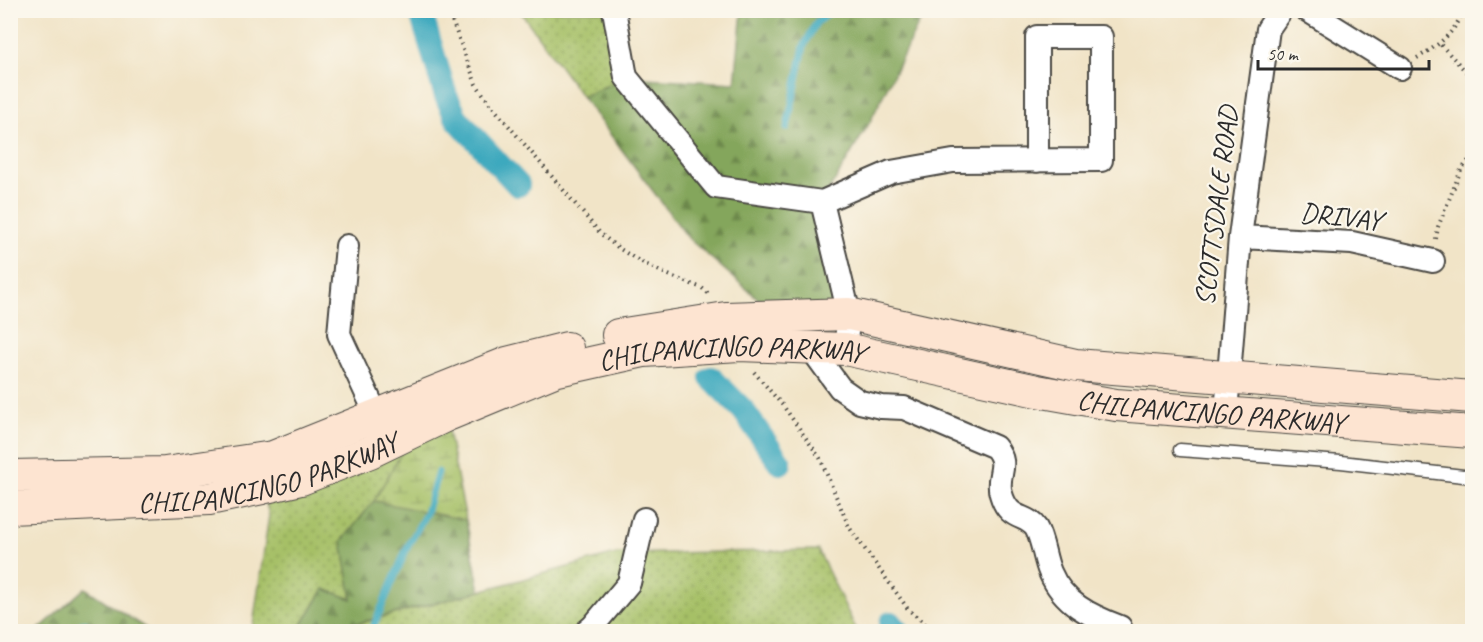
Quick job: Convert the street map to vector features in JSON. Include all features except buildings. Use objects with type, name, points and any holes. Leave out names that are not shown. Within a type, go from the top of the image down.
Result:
[{"type":"street","points":[[614,10],[626,77],[716,187],[822,202],[891,172],[953,161],[1036,161],[1101,160],[1101,37],[1037,37],[1036,161]]},
{"type":"street","name":"SCOTTSDALE ROAD","points":[[1226,413],[1240,237],[1268,29],[1281,10]]},
{"type":"street","points":[[1307,10],[1400,68]]},
{"type":"street","points":[[822,202],[849,314],[845,349]]},
{"type":"street","name":"DRIVAY","points":[[1240,237],[1352,243],[1433,261]]},
{"type":"street","points":[[347,246],[339,334],[380,431]]},
{"type":"street","name":"CHILPANCINGO PARKWAY","points":[[10,476],[165,473],[273,457],[445,416],[554,371],[732,331],[849,314],[1076,365],[1473,397]]},
{"type":"street","name":"CHILPANCINGO PARKWAY","points":[[732,331],[810,347],[845,349],[1037,391],[1116,405],[1473,432]]},
{"type":"street","points":[[810,347],[840,388],[860,402],[881,407],[904,408],[995,447],[1002,455],[1004,466],[1000,492],[1006,507],[1016,517],[1030,522],[1036,529],[1050,573],[1069,601],[1092,616],[1119,627]]},
{"type":"street","name":"CHILPANCINGO PARKWAY","points":[[10,508],[210,499],[301,479],[380,431]]},
{"type":"street","points":[[586,632],[629,583],[644,519]]},
{"type":"lane","points":[[1180,450],[1341,462],[1473,477]]},
{"type":"path","points":[[448,10],[476,84],[491,105],[600,232],[616,248],[637,261],[702,288],[715,299],[744,360],[784,406],[820,458],[849,527],[908,609],[934,632]]},
{"type":"path","points":[[1400,68],[1440,45],[1461,17],[1463,10]]},
{"type":"path","points":[[1440,45],[1473,78]]},
{"type":"path","points":[[1433,261],[1438,227],[1461,170],[1473,156]]},
{"type":"green space","points":[[520,11],[614,11],[626,77],[582,97]]},
{"type":"green space","points":[[742,11],[925,11],[870,122],[822,202],[849,314],[778,316],[689,239],[582,97],[626,77],[735,83]]},
{"type":"green space","points":[[445,416],[466,520],[374,501],[414,431]]},
{"type":"green space","points":[[414,431],[374,501],[342,541],[352,599],[324,589],[298,631],[252,632],[269,515],[262,488]]},
{"type":"green space","points":[[374,501],[466,520],[480,591],[328,631],[298,631],[324,589],[352,599],[342,541]]},
{"type":"green space","points":[[818,550],[857,631],[328,632],[616,554]]},
{"type":"green space","points":[[85,588],[150,631],[37,631]]},
{"type":"waterway","points":[[420,10],[446,96],[457,119],[518,185]]},
{"type":"waterway","points":[[787,128],[804,46],[816,23],[833,10]]},
{"type":"waterway","points":[[711,378],[743,410],[780,463]]},
{"type":"waterway","points":[[371,632],[407,548],[426,513],[438,472]]},
{"type":"waterway","points":[[68,632],[84,623],[97,632]]},
{"type":"waterway","points":[[891,623],[898,632]]}]
